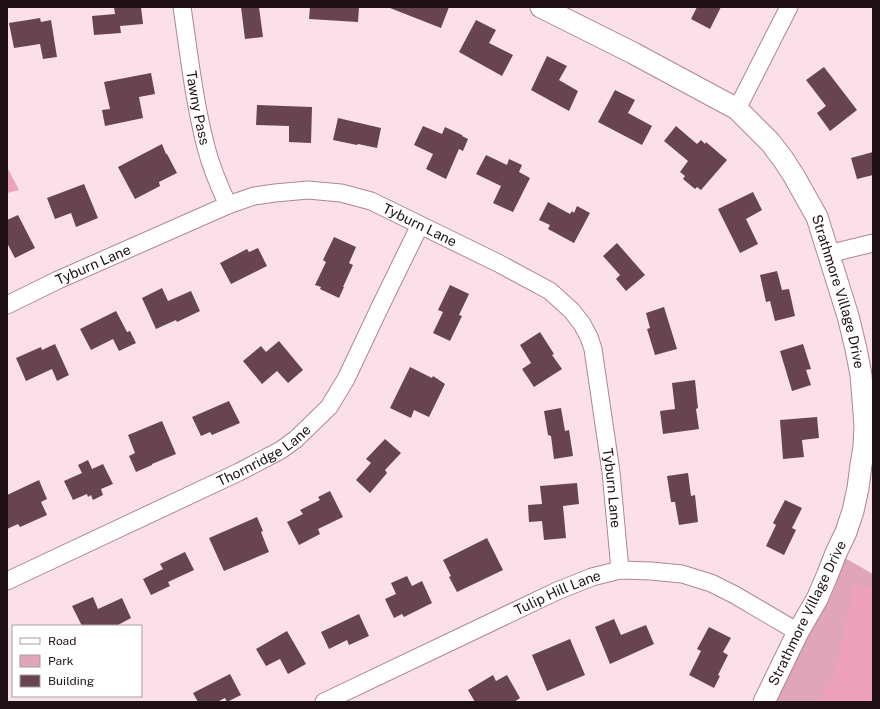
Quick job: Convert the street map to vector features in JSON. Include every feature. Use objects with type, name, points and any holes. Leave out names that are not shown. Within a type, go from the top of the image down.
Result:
[{"type":"street","name":"Tawny Pass","points":[[182,7],[204,140],[217,180],[228,205]]},
{"type":"street","name":"Strathmore Village Drive","points":[[540,7],[633,53],[737,109],[770,142],[794,176],[817,218],[848,316],[856,349],[861,375],[865,425],[864,448],[858,488],[853,511],[846,532],[817,599],[798,632],[764,702]]},
{"type":"street","points":[[737,109],[789,7]]},
{"type":"street","name":"Tyburn Lane","points":[[7,305],[58,280],[228,205],[254,196],[308,190],[341,193],[371,201],[498,263],[550,291],[572,311],[582,324],[593,349],[611,472],[620,570]]},
{"type":"street","name":"Thornridge Lane","points":[[7,581],[239,472],[281,450],[296,439],[329,407],[346,380],[420,225]]},
{"type":"street","points":[[828,254],[873,243]]},
{"type":"street","name":"Tulip Hill Lane","points":[[324,702],[557,590],[592,577],[620,570],[651,570],[682,574],[711,582],[798,632]]},
{"type":"green space","points":[[836,553],[873,574],[873,702],[764,702]]},
{"type":"shaded area","points":[[7,167],[19,190],[7,193]]},
{"type":"shaded area","points":[[854,584],[873,590],[873,702],[819,702],[835,674]]},
{"type":"building","points":[[114,7],[141,7],[143,24],[120,26],[121,33],[94,35],[92,16],[115,14]]},
{"type":"building","points":[[241,7],[259,7],[263,37],[245,39]]},
{"type":"building","points":[[310,7],[359,7],[358,22],[309,19]]},
{"type":"building","points":[[390,7],[449,7],[441,28]]},
{"type":"building","points":[[697,7],[721,7],[710,29],[691,19]]},
{"type":"building","points":[[40,18],[41,22],[51,20],[57,57],[43,59],[40,44],[14,48],[9,23]]},
{"type":"building","points":[[476,20],[496,30],[489,43],[513,55],[502,76],[459,52]]},
{"type":"building","points":[[547,56],[567,66],[559,80],[578,91],[569,111],[531,90]]},
{"type":"building","points":[[824,67],[857,110],[830,131],[817,113],[826,106],[806,80]]},
{"type":"building","points":[[151,73],[155,94],[139,97],[143,118],[105,126],[102,110],[110,109],[104,82]]},
{"type":"building","points":[[615,90],[635,100],[628,113],[652,126],[642,145],[598,122]]},
{"type":"building","points":[[257,105],[312,107],[311,143],[289,142],[289,126],[256,125]]},
{"type":"building","points":[[338,118],[381,128],[377,148],[333,140]]},
{"type":"building","points":[[423,126],[442,134],[445,127],[468,139],[463,151],[459,149],[446,179],[426,169],[433,154],[414,145]]},
{"type":"building","points":[[676,126],[697,144],[701,140],[705,144],[706,142],[727,160],[701,190],[697,187],[695,189],[683,179],[685,176],[680,172],[688,161],[664,141]]},
{"type":"building","points":[[162,144],[177,173],[159,182],[160,186],[135,199],[118,167]]},
{"type":"building","points":[[873,152],[873,175],[857,179],[851,158]]},
{"type":"building","points":[[486,155],[507,165],[509,159],[522,165],[519,172],[530,178],[513,212],[493,203],[501,186],[476,174]]},
{"type":"building","points":[[84,184],[98,218],[76,227],[71,213],[55,219],[47,198]]},
{"type":"building","points":[[753,192],[762,210],[746,219],[758,244],[740,253],[718,209]]},
{"type":"building","points":[[548,202],[570,214],[572,211],[574,213],[577,206],[590,213],[574,243],[548,229],[550,225],[539,220]]},
{"type":"building","points":[[18,215],[35,248],[15,258],[7,243],[7,220]]},
{"type":"building","points":[[334,237],[356,247],[349,263],[353,265],[339,298],[315,285],[326,262],[323,260]]},
{"type":"building","points":[[617,243],[645,275],[626,291],[616,279],[620,275],[603,256]]},
{"type":"building","points":[[258,248],[267,266],[231,284],[220,263],[247,249],[249,252]]},
{"type":"building","points":[[777,271],[782,290],[789,289],[795,316],[775,321],[770,301],[766,302],[760,275]]},
{"type":"building","points":[[450,285],[469,294],[459,315],[462,316],[450,341],[433,333],[443,312],[438,310]]},
{"type":"building","points":[[162,288],[168,301],[191,291],[200,311],[177,322],[176,320],[156,329],[142,298]]},
{"type":"building","points":[[664,307],[677,349],[655,355],[647,329],[650,328],[646,313]]},
{"type":"building","points":[[116,311],[127,332],[130,331],[136,343],[119,351],[113,339],[91,350],[80,329]]},
{"type":"building","points":[[540,332],[554,354],[552,355],[562,369],[534,387],[522,369],[531,363],[520,345]]},
{"type":"building","points":[[279,341],[303,370],[288,383],[277,371],[262,384],[243,361],[261,346],[266,352]]},
{"type":"building","points":[[55,344],[69,375],[57,381],[52,369],[26,381],[16,358],[41,347],[42,350]]},
{"type":"building","points":[[803,344],[811,369],[806,370],[811,385],[792,391],[780,351]]},
{"type":"building","points":[[410,367],[432,378],[433,376],[445,384],[429,417],[414,410],[411,418],[390,408]]},
{"type":"building","points":[[695,380],[698,408],[696,409],[699,429],[663,434],[660,411],[675,409],[672,383]]},
{"type":"building","points":[[229,401],[240,423],[212,435],[210,432],[201,436],[192,417]]},
{"type":"building","points":[[561,408],[565,431],[569,430],[573,456],[554,459],[551,436],[548,435],[544,411]]},
{"type":"building","points":[[817,417],[819,438],[802,440],[804,457],[783,459],[780,420]]},
{"type":"building","points":[[162,421],[176,454],[136,472],[129,456],[135,453],[128,435]]},
{"type":"building","points":[[385,439],[401,453],[385,470],[387,473],[370,493],[356,480],[371,463],[366,459]]},
{"type":"building","points":[[88,460],[92,469],[103,464],[113,484],[101,489],[103,495],[93,500],[91,495],[88,497],[87,494],[73,500],[64,481],[82,473],[78,465]]},
{"type":"building","points":[[688,473],[691,496],[695,495],[698,522],[679,525],[675,502],[671,502],[667,476]]},
{"type":"building","points":[[39,480],[47,499],[41,502],[47,515],[20,527],[18,524],[7,529],[7,495]]},
{"type":"building","points":[[577,483],[579,504],[563,506],[566,538],[544,540],[542,521],[529,522],[528,505],[542,504],[540,486]]},
{"type":"building","points":[[330,491],[343,517],[318,529],[320,534],[299,545],[287,522],[303,514],[300,510],[320,500],[318,497]]},
{"type":"building","points":[[785,500],[802,508],[792,528],[796,530],[784,555],[766,546],[776,525],[773,523]]},
{"type":"building","points":[[257,517],[269,552],[224,571],[209,538]]},
{"type":"building","points":[[487,538],[503,570],[457,592],[449,577],[451,576],[443,560]]},
{"type":"building","points":[[185,552],[194,570],[168,582],[170,586],[151,595],[143,579],[163,569],[160,564]]},
{"type":"building","points":[[407,576],[412,586],[422,581],[432,603],[404,617],[402,614],[394,618],[385,599],[396,594],[391,583]]},
{"type":"building","points":[[93,597],[98,609],[122,598],[131,618],[118,625],[82,625],[72,606]]},
{"type":"building","points":[[359,614],[369,636],[349,645],[347,640],[329,649],[321,632]]},
{"type":"building","points":[[614,619],[621,635],[646,625],[654,644],[610,664],[595,627]]},
{"type":"building","points":[[709,627],[731,638],[723,652],[728,655],[718,675],[720,676],[714,688],[689,675],[701,651],[697,649]]},
{"type":"building","points":[[287,631],[306,664],[288,674],[280,659],[266,666],[256,649]]},
{"type":"building","points":[[570,639],[585,675],[547,691],[532,655]]},
{"type":"building","points":[[230,674],[241,695],[227,702],[225,698],[217,702],[198,702],[193,693]]},
{"type":"building","points":[[493,675],[496,681],[507,675],[520,698],[514,702],[475,702],[468,690]]}]
